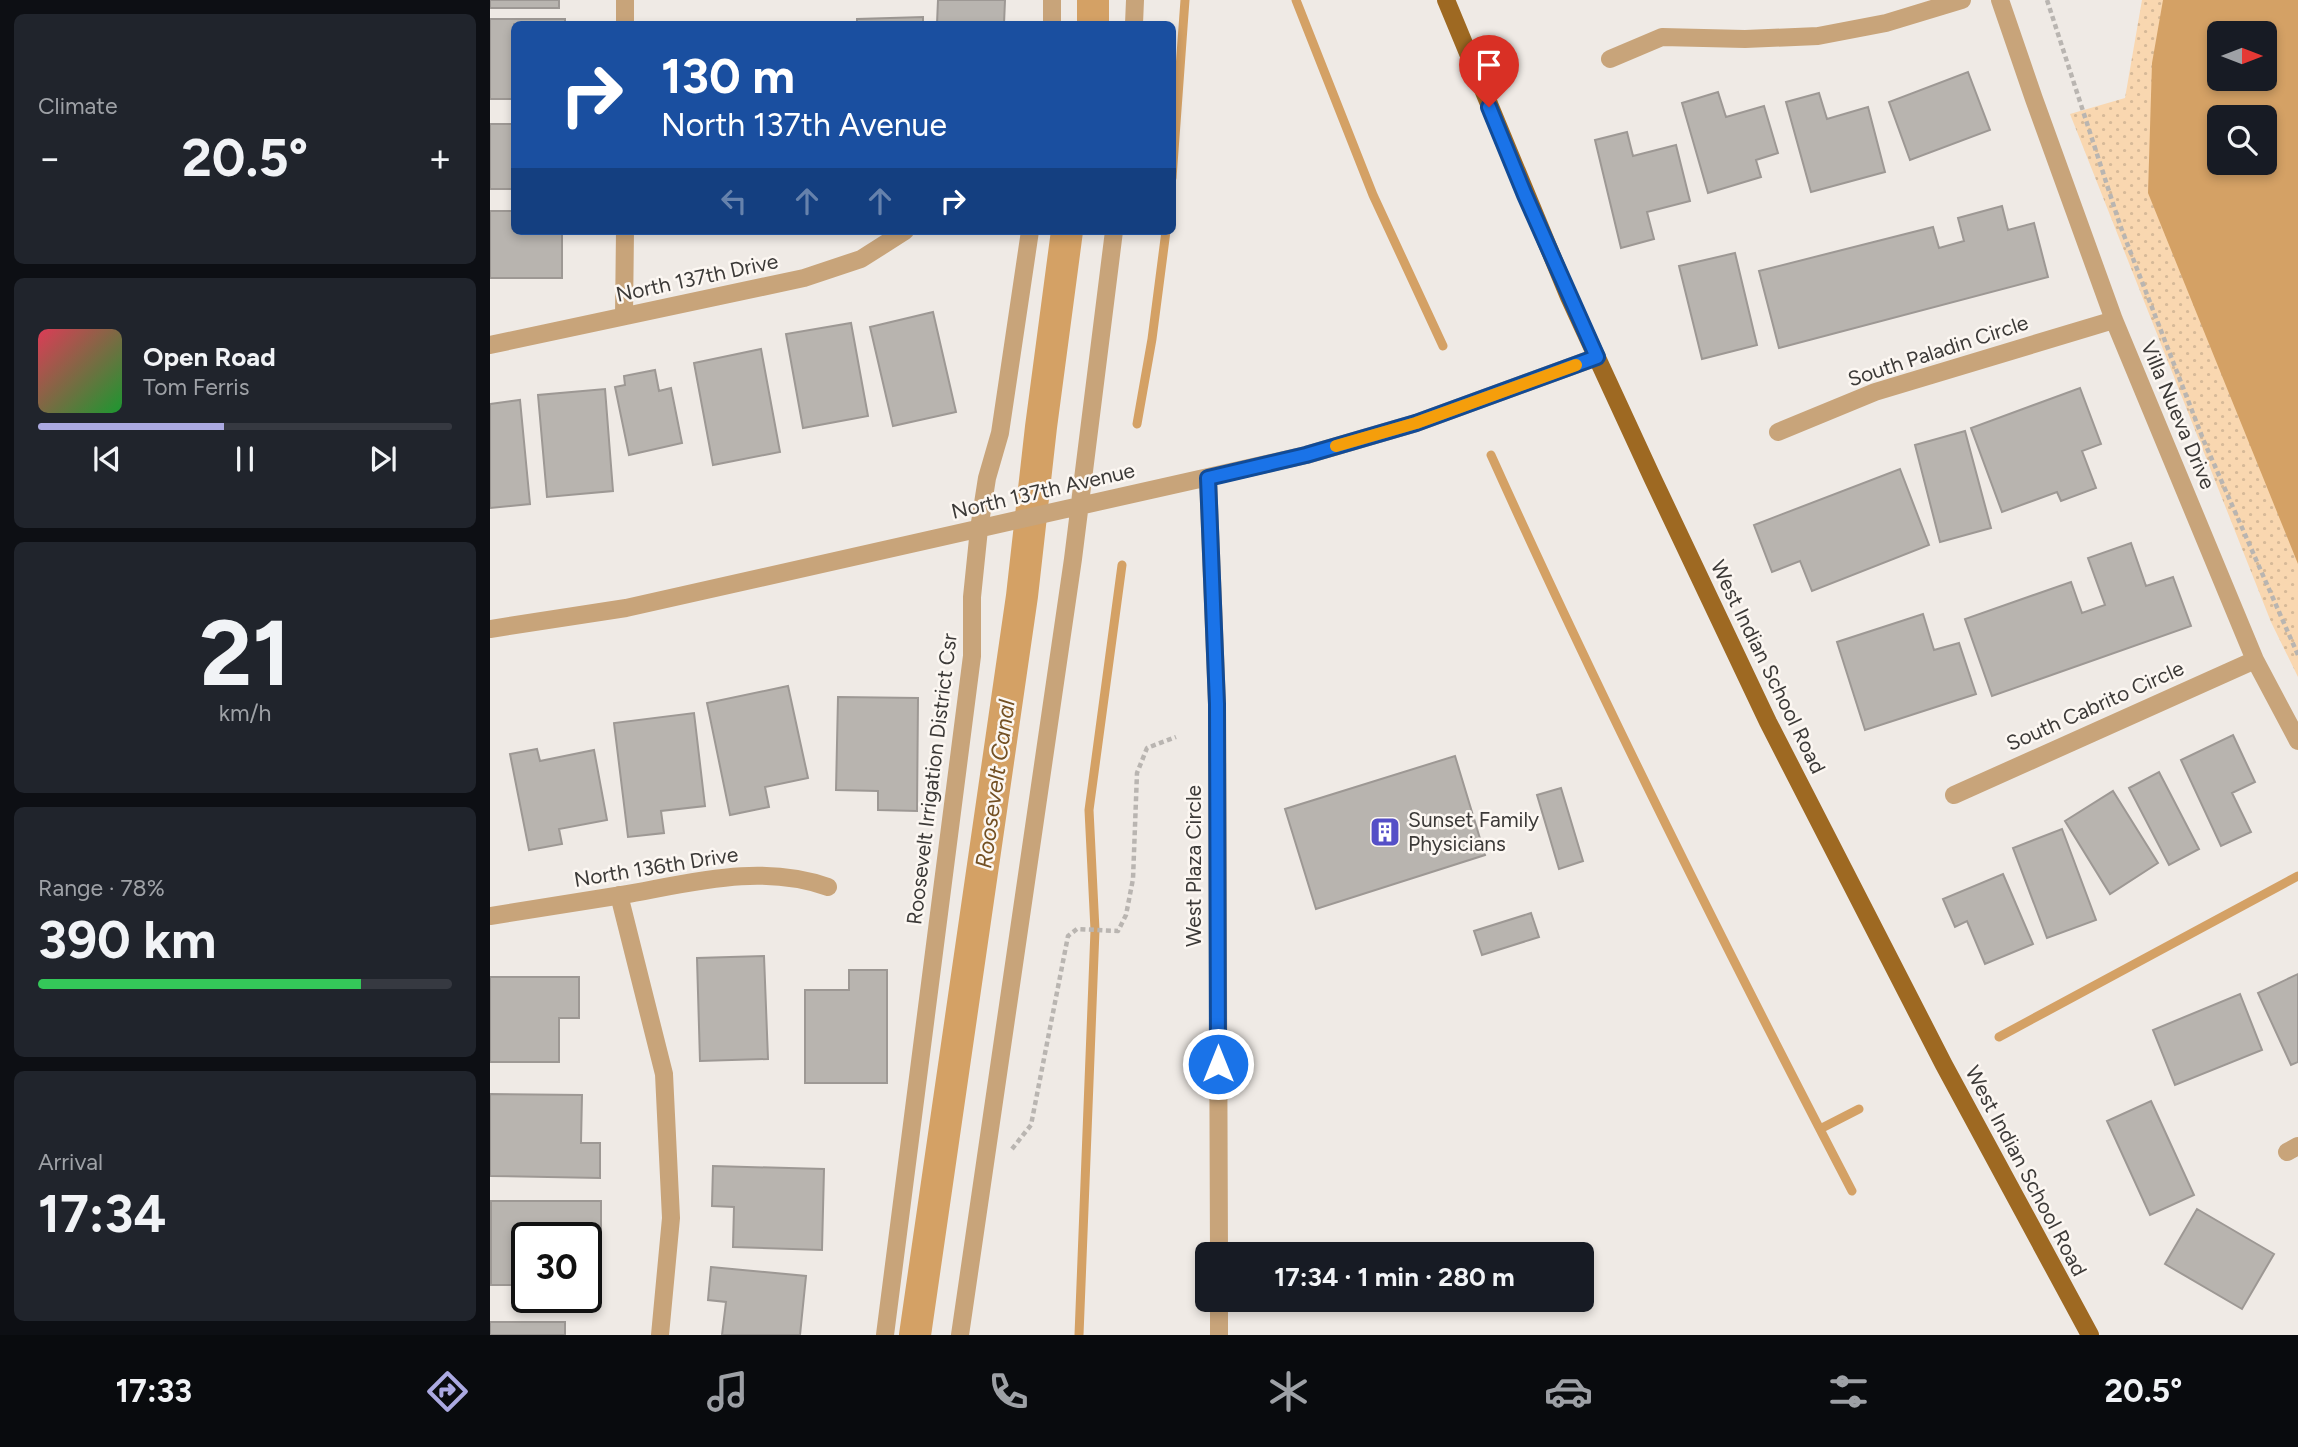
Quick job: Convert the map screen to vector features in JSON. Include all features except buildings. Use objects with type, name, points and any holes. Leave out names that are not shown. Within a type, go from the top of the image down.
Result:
[{"type":"main road","name":"West Indian School Road","points":[[1446,0],[1525,195],[1597,357],[1780,746],[1944,1065],[2090,1335]]},
{"type":"street","points":[[625,0],[625,21]]},
{"type":"street","points":[[1052,0],[1052,21]]},
{"type":"street","points":[[1134,21],[1135,0]]},
{"type":"street","points":[[1610,59],[1662,37],[1745,39],[1818,36],[1885,23],[1962,0]]},
{"type":"street","name":"Villa Nueva Drive","points":[[2000,0],[2114,320],[2255,660],[2298,741]]},
{"type":"street","points":[[624,316],[625,235]]},
{"type":"street","name":"North 137th Drive","points":[[490,345],[804,278],[861,259],[899,235]]},
{"type":"street","name":"Roosevelt Irrigation District Csr","points":[[885,1335],[972,656],[972,597],[986,527],[987,478],[1000,433],[1029,235]]},
{"type":"street","points":[[960,1335],[1079,506],[1113,235]]},
{"type":"street","name":"South Paladin Circle","points":[[1778,432],[1875,391],[2114,320]]},
{"type":"street","name":"North 137th Avenue","points":[[490,629],[626,608],[1306,455],[1416,423],[1597,357]]},
{"type":"street","name":"West Plaza Circle","points":[[1208,478],[1217,704],[1219,1242]]},
{"type":"street","name":"South Cabrito Circle","points":[[1954,795],[2255,660]]},
{"type":"street","name":"North 136th Drive","points":[[490,916],[729,876],[755,874],[806,879],[828,887]]},
{"type":"street","points":[[619,895],[664,1074],[671,1219],[660,1335]]},
{"type":"street","points":[[1219,1312],[1219,1335]]},
{"type":"path","points":[[2047,0],[2120,225],[2203,439],[2298,655]]},
{"type":"path","points":[[1005,1157],[1031,1125],[1068,936],[1077,929],[1118,931],[1126,915],[1133,879],[1137,774],[1147,748],[1176,737]]},
{"type":"shaded area","points":[[2142,0],[2298,0],[2298,677],[2271,622],[2070,114],[2125,98]]},
{"type":"shaded area","points":[[2163,0],[2298,0],[2298,564],[2148,193],[2152,63]]},
{"type":"waterway","name":"Roosevelt Canal","points":[[1093,0],[1093,21]]},
{"type":"waterway","points":[[1176,123],[1185,0]]},
{"type":"waterway","points":[[1296,0],[1373,195],[1443,346]]},
{"type":"waterway","name":"Roosevelt Canal","points":[[915,1335],[1022,596],[1066,235]]},
{"type":"waterway","points":[[1137,424],[1152,339],[1165,235]]},
{"type":"waterway","points":[[1491,455],[1666,826],[1852,1191]]},
{"type":"waterway","points":[[1079,1335],[1095,930],[1089,810],[1122,565]]},
{"type":"waterway","points":[[1999,1037],[2298,876]]},
{"type":"waterway","points":[[1820,1129],[1859,1109]]},
{"type":"slow traffic","points":[[1336,446],[1416,423],[1576,365]]},
{"type":"place","name":"Sunset Family Physicians","points":[[1385,832]]},
{"type":"route","points":[[1218,1064],[1217,704],[1208,478],[1306,455],[1416,423],[1597,357],[1489,107]]}]
